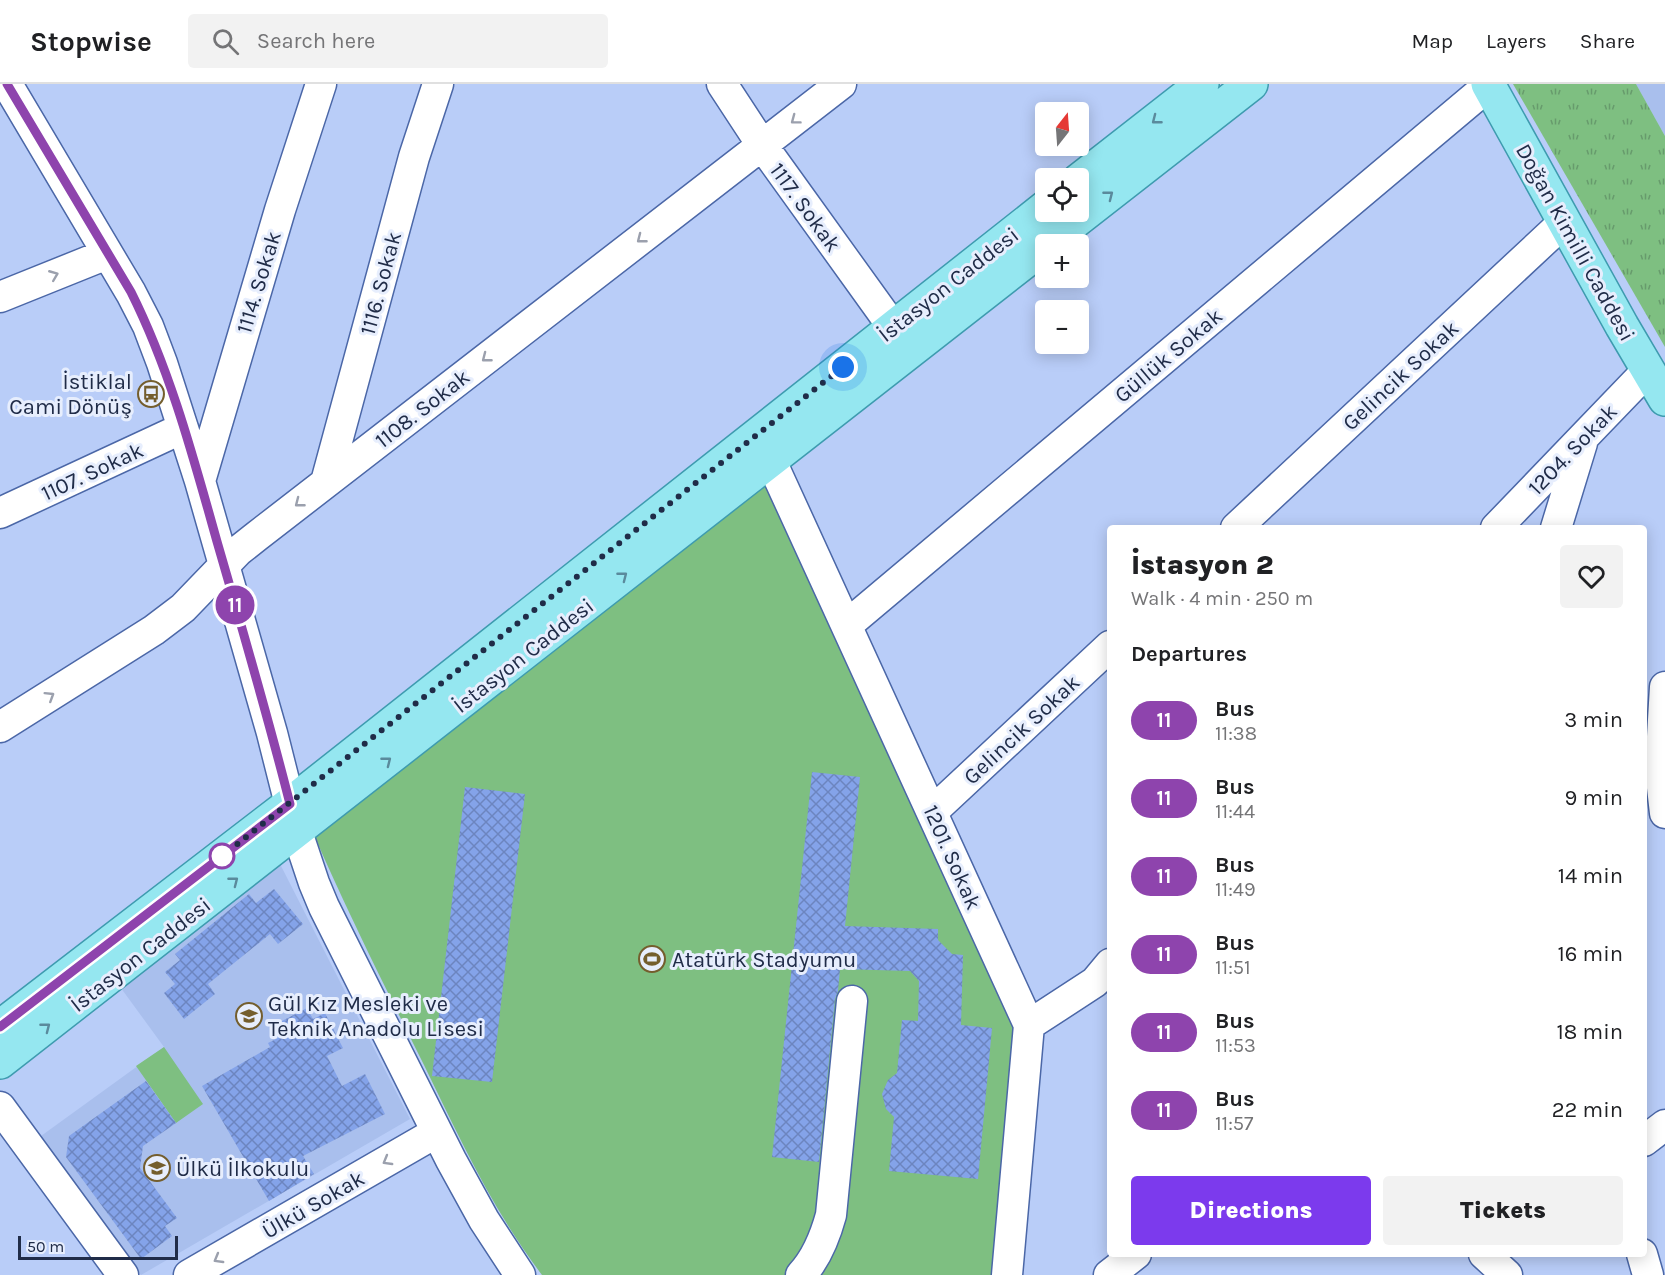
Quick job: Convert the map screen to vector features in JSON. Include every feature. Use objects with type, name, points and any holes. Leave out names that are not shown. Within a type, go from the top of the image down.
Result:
[{"type":"main road","points":[[1089,172],[1202,84]]},
{"type":"main road","name":"İstasyon Caddesi","points":[[1060,234],[1251,84]]},
{"type":"main road","name":"Doğan Kimilli Caddesi","points":[[1488,85],[1665,399]]},
{"type":"main road","name":"İstasyon Caddesi","points":[[0,1062],[293,818],[893,327],[1035,216]]},
{"type":"main road","name":"İstasyon Caddesi","points":[[0,1027],[293,818],[771,461],[1035,254]]},
{"type":"street","points":[[7,84],[148,326],[200,481],[293,818],[324,906],[437,1132],[484,1220],[520,1275]]},
{"type":"street","name":"1114. Sokak","points":[[200,481],[277,221],[321,84]]},
{"type":"street","name":"1116. Sokak","points":[[326,482],[414,157],[438,84]]},
{"type":"street","name":"1117. Sokak","points":[[723,84],[762,145],[893,327]]},
{"type":"street","name":"1108. Sokak","points":[[0,727],[154,630],[183,608],[257,536],[841,84]]},
{"type":"street","name":"Güllük Sokak","points":[[847,625],[1488,85]]},
{"type":"street","name":"Gelincik Sokak","points":[[1239,525],[1564,222]]},
{"type":"street","points":[[0,297],[107,254]]},
{"type":"street","name":"1204. Sokak","points":[[1499,525],[1648,370]]},
{"type":"street","name":"1107. Sokak","points":[[0,513],[183,428]]},
{"type":"street","points":[[1557,525],[1583,438]]},
{"type":"street","name":"1201. Sokak","points":[[771,461],[1029,1025],[1007,1275]]},
{"type":"street","name":"Gelincik Sokak","points":[[932,812],[1107,649]]},
{"type":"street","points":[[1665,687],[1652,770],[1665,813]]},
{"type":"street","points":[[1029,1025],[1095,982],[1107,968]]},
{"type":"street","points":[[801,1275],[816,1255],[831,1215],[852,1001]]},
{"type":"street","points":[[0,1107],[123,1275]]},
{"type":"street","points":[[1647,1139],[1665,1125]]},
{"type":"street","name":"Ülkü Sokak","points":[[189,1275],[437,1132]]},
{"type":"street","points":[[1109,1275],[1132,1257]]},
{"type":"street","points":[[1643,1257],[1648,1275]]},
{"type":"shaded area","points":[[1636,84],[1665,84],[1665,136]]},
{"type":"shaded area","name":"Gül Kız Mesleki ve Teknik Anadolu Lisesi","points":[[280,864],[410,1119],[141,1275],[41,1136],[164,1047],[118,984]]},
{"type":"green space","points":[[1513,84],[1636,84],[1665,136],[1665,347]]},
{"type":"green space","points":[[766,480],[1019,1027],[1000,1275],[542,1275],[524,1251],[492,1199],[464,1146],[314,835]]},
{"type":"green space","points":[[164,1047],[203,1104],[176,1123],[136,1066]]},
{"type":"building","points":[[812,772],[860,777],[845,926],[938,929],[938,940],[952,954],[963,955],[961,1025],[992,1028],[978,1179],[889,1171],[894,1117],[886,1109],[882,1094],[888,1080],[897,1073],[902,1020],[918,1021],[919,981],[910,971],[840,969],[819,1162],[772,1157]]},
{"type":"building","points":[[465,787],[525,794],[492,1082],[432,1076]]},
{"type":"building","points":[[274,889],[303,924],[278,944],[270,934],[208,984],[215,994],[184,1019],[164,993],[175,984],[165,972],[180,960],[175,954],[249,894],[256,903]]},
{"type":"building","points":[[307,1008],[313,1019],[325,1013],[343,1048],[327,1056],[342,1086],[365,1074],[385,1114],[303,1156],[314,1174],[269,1201],[202,1086],[270,1047],[268,1043],[286,1034],[280,1022]]},
{"type":"building","name":"Ülkü İlkokulu","points":[[146,1081],[176,1123],[143,1146],[140,1168],[177,1218],[165,1226],[172,1236],[141,1259],[66,1157],[69,1136]]},
{"type":"bus line","name":"11","points":[[0,1027],[290,804],[200,481],[148,326],[131,292],[7,84]]},
{"type":"place","name":"İstiklal Cami Dönüş","points":[[151,394]]},
{"type":"place","name":"Atatürk Stadyumu","points":[[652,959]]},
{"type":"place","name":"Gül Kız Mesleki ve Teknik Anadolu Lisesi","points":[[249,1016]]},
{"type":"place","name":"Ülkü İlkokulu","points":[[157,1168]]},
{"type":"route","points":[[222,856],[217,860],[843,367]]}]
